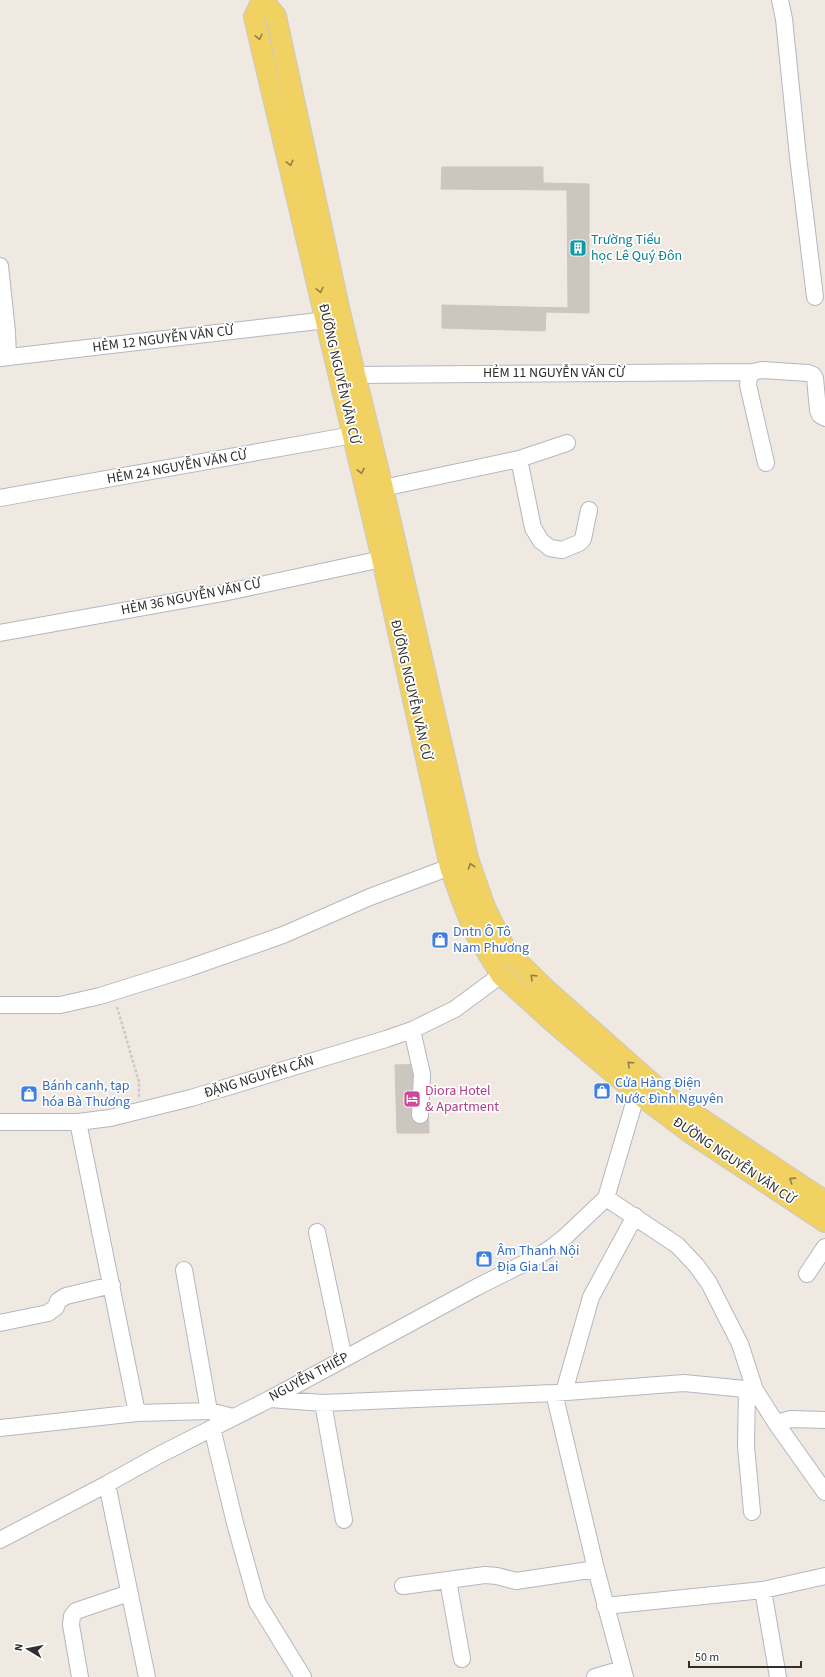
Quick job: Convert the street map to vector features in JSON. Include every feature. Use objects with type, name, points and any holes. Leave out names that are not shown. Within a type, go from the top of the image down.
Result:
[{"type":"main road","name":"ĐƯỜNG NGUYỄN VĂN CỪ","points":[[825,1201],[664,1094],[547,990],[506,950],[485,907],[436,760],[382,559],[353,435],[347,376],[338,304],[276,16],[262,0],[254,17],[326,320],[347,376],[383,488],[436,760],[450,868],[474,931],[501,975],[554,1023],[637,1093],[689,1132],[825,1222]]},
{"type":"street","points":[[780,0],[784,19],[798,157],[815,297]]},
{"type":"street","points":[[0,266],[7,332],[4,357]]},
{"type":"street","name":"HẺM 12 NGUYỄN VĂN CỪ","points":[[4,357],[326,320]]},
{"type":"street","name":"HẺM 11 NGUYỄN VĂN CỪ","points":[[347,376],[753,372],[762,370],[808,373],[813,375],[815,378],[818,410],[820,415],[825,418]]},
{"type":"street","points":[[753,372],[749,377],[748,386],[766,463]]},
{"type":"street","name":"HẺM 24 NGUYỄN VĂN CỪ","points":[[0,498],[353,435]]},
{"type":"street","points":[[383,488],[519,459],[567,443]]},
{"type":"street","points":[[519,459],[533,528],[541,541],[550,548],[562,550],[579,544],[583,539],[589,510]]},
{"type":"street","name":"HẺM 36 NGUYỄN VĂN CỪ","points":[[0,633],[223,593],[382,559]]},
{"type":"street","points":[[0,1005],[60,1005],[112,992],[189,968],[283,935],[370,897],[450,868]]},
{"type":"street","name":"ĐẶNG NGUYÊN CẨN","points":[[0,1122],[78,1122],[110,1118],[191,1098],[412,1030],[456,1009],[501,975]]},
{"type":"street","points":[[412,1030],[422,1074],[420,1115]]},
{"type":"street","points":[[637,1093],[606,1198],[677,1245],[696,1265],[709,1283],[740,1344],[751,1390],[746,1446],[752,1512]]},
{"type":"street","points":[[78,1122],[137,1413]]},
{"type":"street","name":"NGUYỄN THIẾP","points":[[0,1540],[270,1399],[551,1248],[606,1198]]},
{"type":"street","points":[[595,1677],[624,1673],[596,1569],[559,1393],[590,1297],[635,1216]]},
{"type":"street","points":[[317,1232],[344,1359]]},
{"type":"street","points":[[807,1274],[825,1247]]},
{"type":"street","points":[[184,1270],[209,1411]]},
{"type":"street","points":[[0,1323],[48,1313],[56,1307],[58,1301],[66,1296],[112,1285]]},
{"type":"street","points":[[270,1399],[323,1403],[559,1393],[684,1383],[751,1390],[776,1422],[825,1492]]},
{"type":"street","points":[[323,1403],[344,1520]]},
{"type":"street","points":[[0,1428],[137,1413],[209,1411],[233,1417]]},
{"type":"street","points":[[776,1422],[791,1419],[825,1420]]},
{"type":"street","points":[[212,1428],[235,1523],[258,1602],[303,1677]]},
{"type":"street","points":[[107,1484],[147,1677]]},
{"type":"street","points":[[403,1586],[485,1575],[497,1576],[516,1581],[596,1569]]},
{"type":"street","points":[[605,1606],[763,1590],[825,1576]]},
{"type":"street","points":[[448,1580],[462,1659]]},
{"type":"street","points":[[763,1590],[778,1677]]},
{"type":"street","points":[[80,1677],[71,1625],[72,1616],[76,1611],[129,1593]]},
{"type":"path","points":[[112,992],[138,1082],[139,1100],[137,1111]]},
{"type":"building","name":"Trường Tiểu học Lê Quý Đôn","points":[[442,167],[543,167],[543,183],[589,184],[589,313],[546,312],[545,331],[442,328],[442,305],[568,308],[567,190],[441,189]]},
{"type":"building","name":"Diora Hotel & Apartment","points":[[427,1064],[429,1133],[397,1133],[395,1065]]},
{"type":"place","name":"Trường Tiểu học Lê Quý Đôn","points":[[578,248]]},
{"type":"place","name":"Dntn Ô Tô Nam Phương","points":[[440,940]]},
{"type":"place","name":"Cửa Hàng Điện Nước Đình Nguyên","points":[[602,1091]]},
{"type":"place","name":"Bánh canh, tạp hóa Bà Thương","points":[[29,1094]]},
{"type":"place","name":"Diora Hotel & Apartment","points":[[412,1099]]},
{"type":"place","name":"Âm Thanh Nội Địa Gia Lai","points":[[484,1259]]}]
